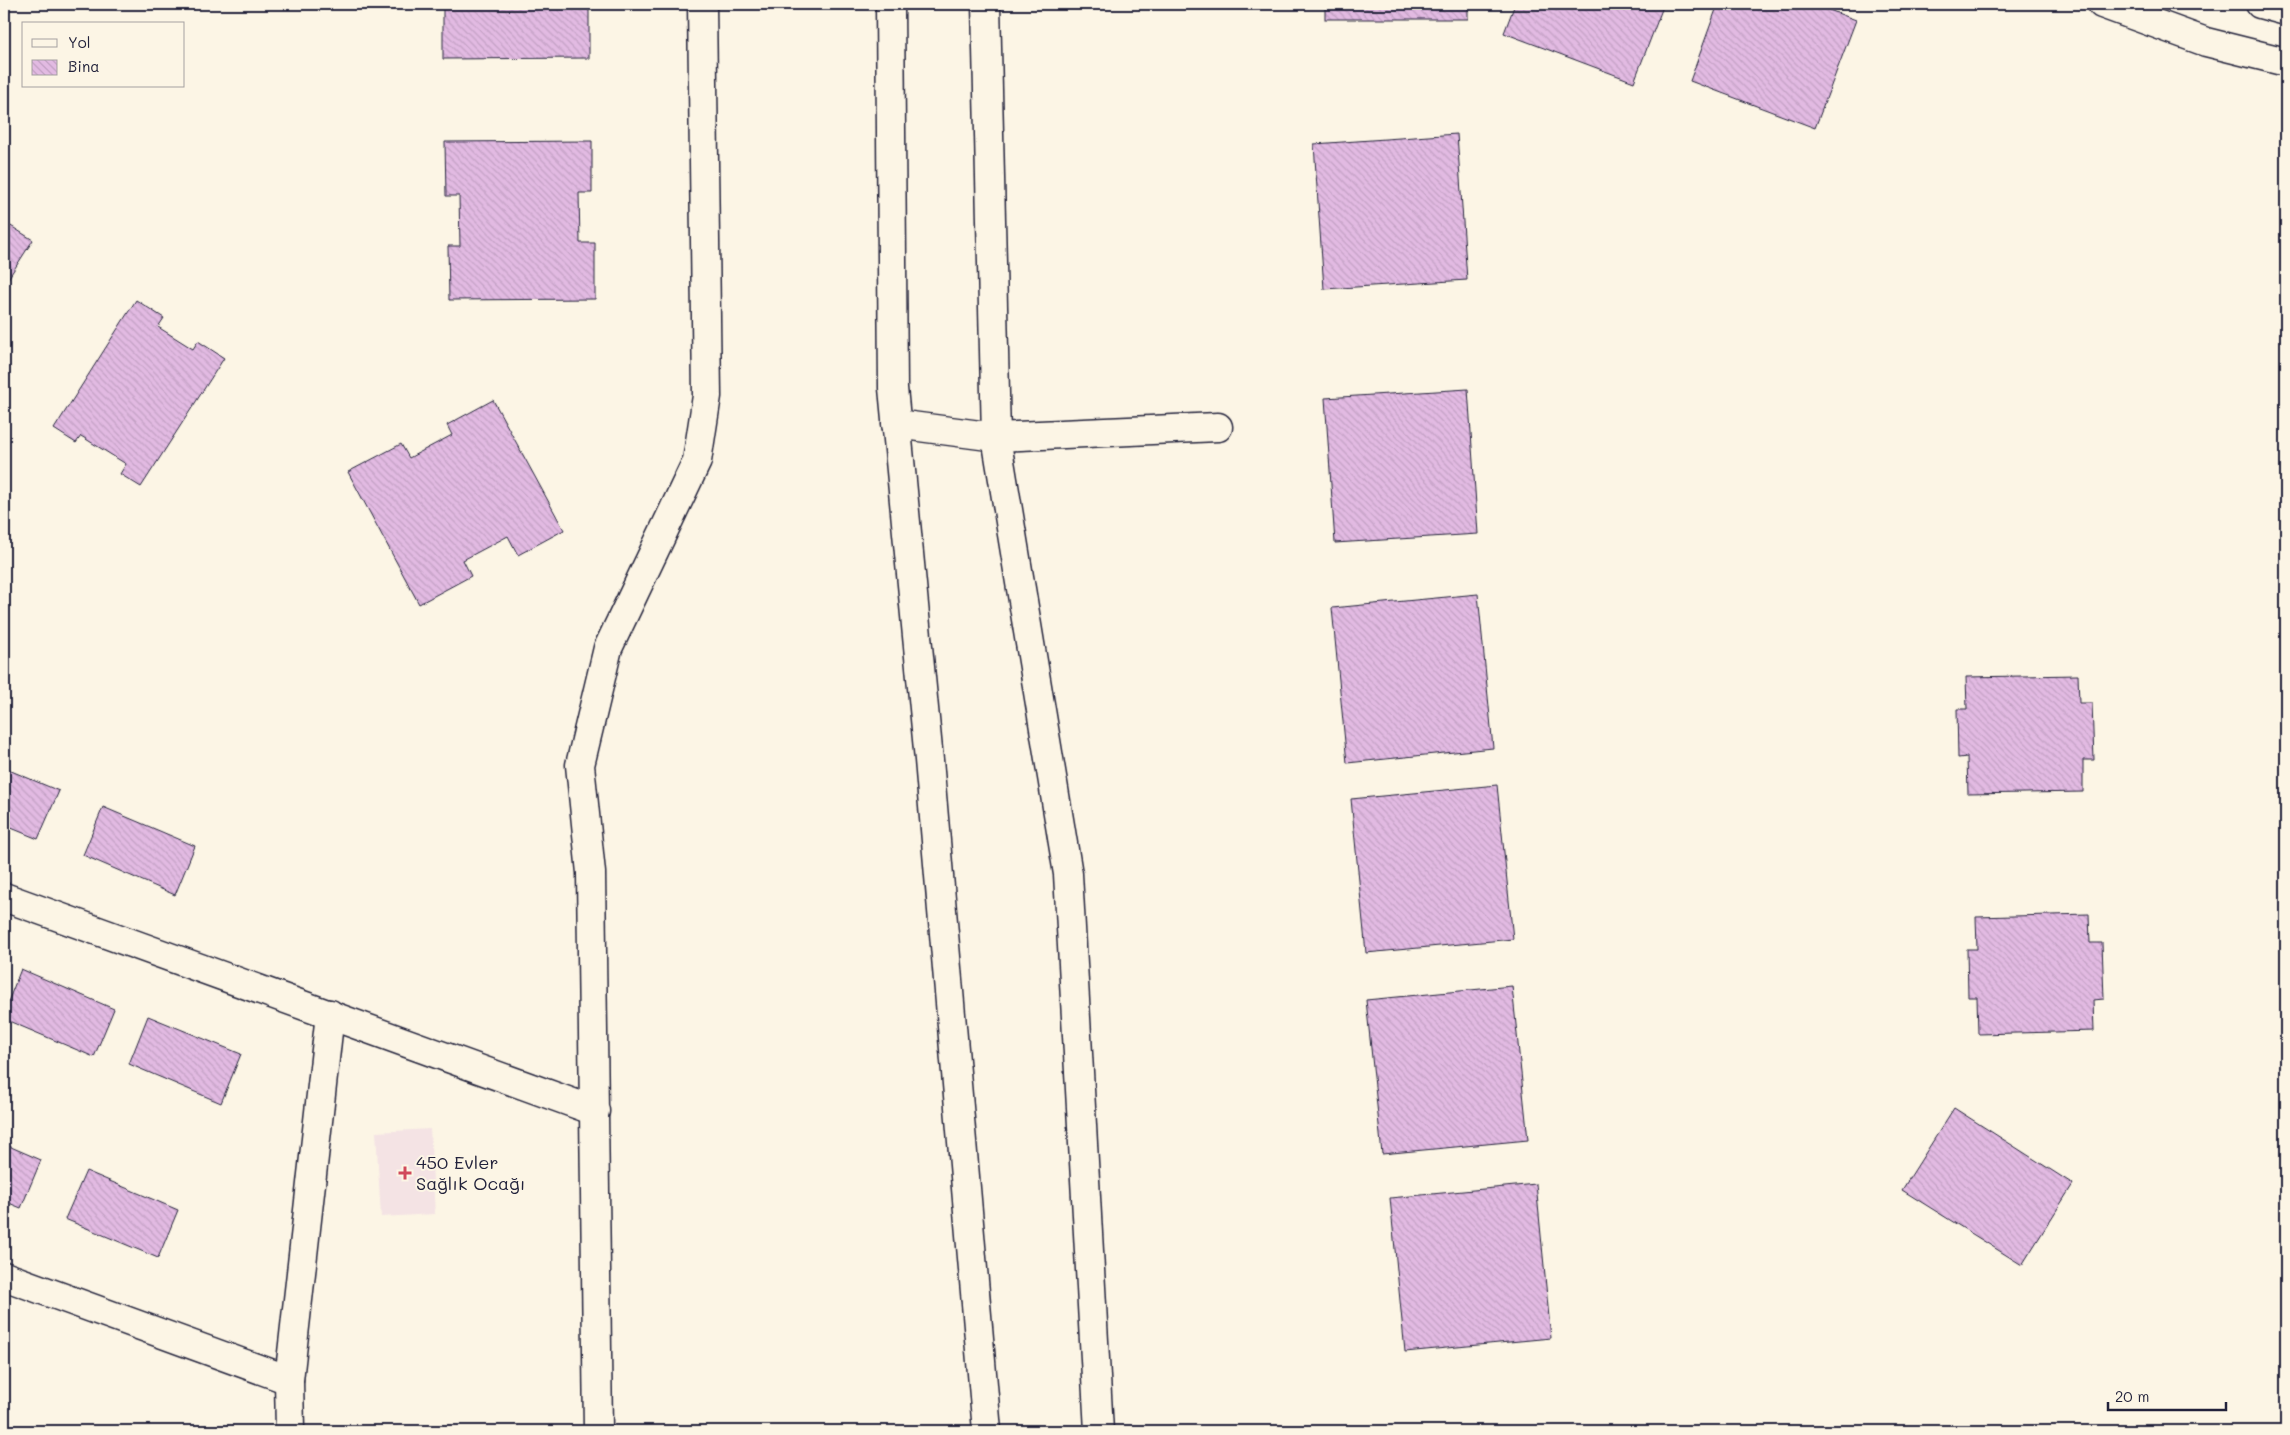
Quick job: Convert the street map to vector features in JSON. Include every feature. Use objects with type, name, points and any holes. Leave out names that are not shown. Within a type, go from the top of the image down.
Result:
[{"type":"street","points":[[598,1431],[591,874],[580,765],[608,648],[697,461],[707,396],[702,4]]},
{"type":"street","points":[[890,4],[893,388],[929,760],[987,1431]]},
{"type":"street","points":[[986,4],[996,437],[1068,874],[1100,1431]]},
{"type":"street","points":[[2102,4],[2206,42],[2286,62]]},
{"type":"street","points":[[2260,4],[2286,11]]},
{"type":"street","points":[[896,424],[996,437],[1218,427]]},
{"type":"street","points":[[4,897],[595,1111]]},
{"type":"street","points":[[290,1431],[289,1380],[330,1014]]},
{"type":"street","points":[[4,1276],[289,1380]]},
{"type":"shaded area","name":"450 Evler Sağlık Ocağı","points":[[430,1129],[435,1214],[381,1217],[376,1132]]},
{"type":"building","points":[[443,4],[589,4],[589,58],[443,59]]},
{"type":"building","points":[[1325,4],[1468,4],[1468,19],[1325,19]]},
{"type":"building","points":[[1515,4],[1664,4],[1634,82],[1504,33]]},
{"type":"building","points":[[1718,4],[1813,4],[1856,20],[1815,128],[1690,81]]},
{"type":"building","points":[[1457,134],[1467,280],[1324,289],[1314,144]]},
{"type":"building","points":[[592,141],[592,193],[579,193],[580,243],[595,243],[595,299],[449,300],[448,246],[460,246],[459,196],[446,196],[445,142]]},
{"type":"building","points":[[6,223],[33,240],[4,285],[4,227]]},
{"type":"building","points":[[136,300],[164,318],[158,327],[193,349],[198,341],[224,358],[141,487],[120,474],[126,464],[81,436],[76,443],[54,429]]},
{"type":"building","points":[[1468,389],[1478,534],[1335,543],[1325,398]]},
{"type":"building","points":[[493,400],[564,530],[518,555],[508,536],[463,560],[471,576],[419,604],[348,472],[401,444],[409,458],[452,435],[447,425]]},
{"type":"building","points":[[1478,594],[1493,748],[1347,763],[1332,608]]},
{"type":"building","points":[[2078,675],[2079,703],[2092,703],[2094,760],[2083,760],[2083,792],[1968,794],[1967,757],[1958,758],[1957,709],[1967,709],[1966,677]]},
{"type":"building","points":[[4,768],[59,791],[38,839],[4,825]]},
{"type":"building","points":[[1497,785],[1513,939],[1366,953],[1351,799]]},
{"type":"building","points":[[103,807],[195,846],[175,895],[83,855]]},
{"type":"building","points":[[2089,914],[2090,943],[2102,943],[2104,999],[2093,1000],[2094,1031],[1978,1034],[1977,997],[1968,997],[1967,949],[1977,949],[1976,917]]},
{"type":"building","points":[[21,969],[114,1009],[94,1057],[4,1019],[4,1012]]},
{"type":"building","points":[[1512,986],[1528,1140],[1382,1154],[1366,1000]]},
{"type":"building","points":[[148,1016],[241,1054],[221,1103],[129,1064]]},
{"type":"building","points":[[1954,1108],[2073,1184],[2022,1265],[1902,1190]]},
{"type":"building","points":[[4,1144],[41,1160],[21,1208],[4,1201]]},
{"type":"building","points":[[86,1171],[178,1210],[158,1258],[65,1219]]},
{"type":"building","points":[[1536,1184],[1551,1338],[1405,1352],[1390,1198]]},
{"type":"place","name":"450 Evler Sağlık Ocağı","points":[[405,1173]]}]
